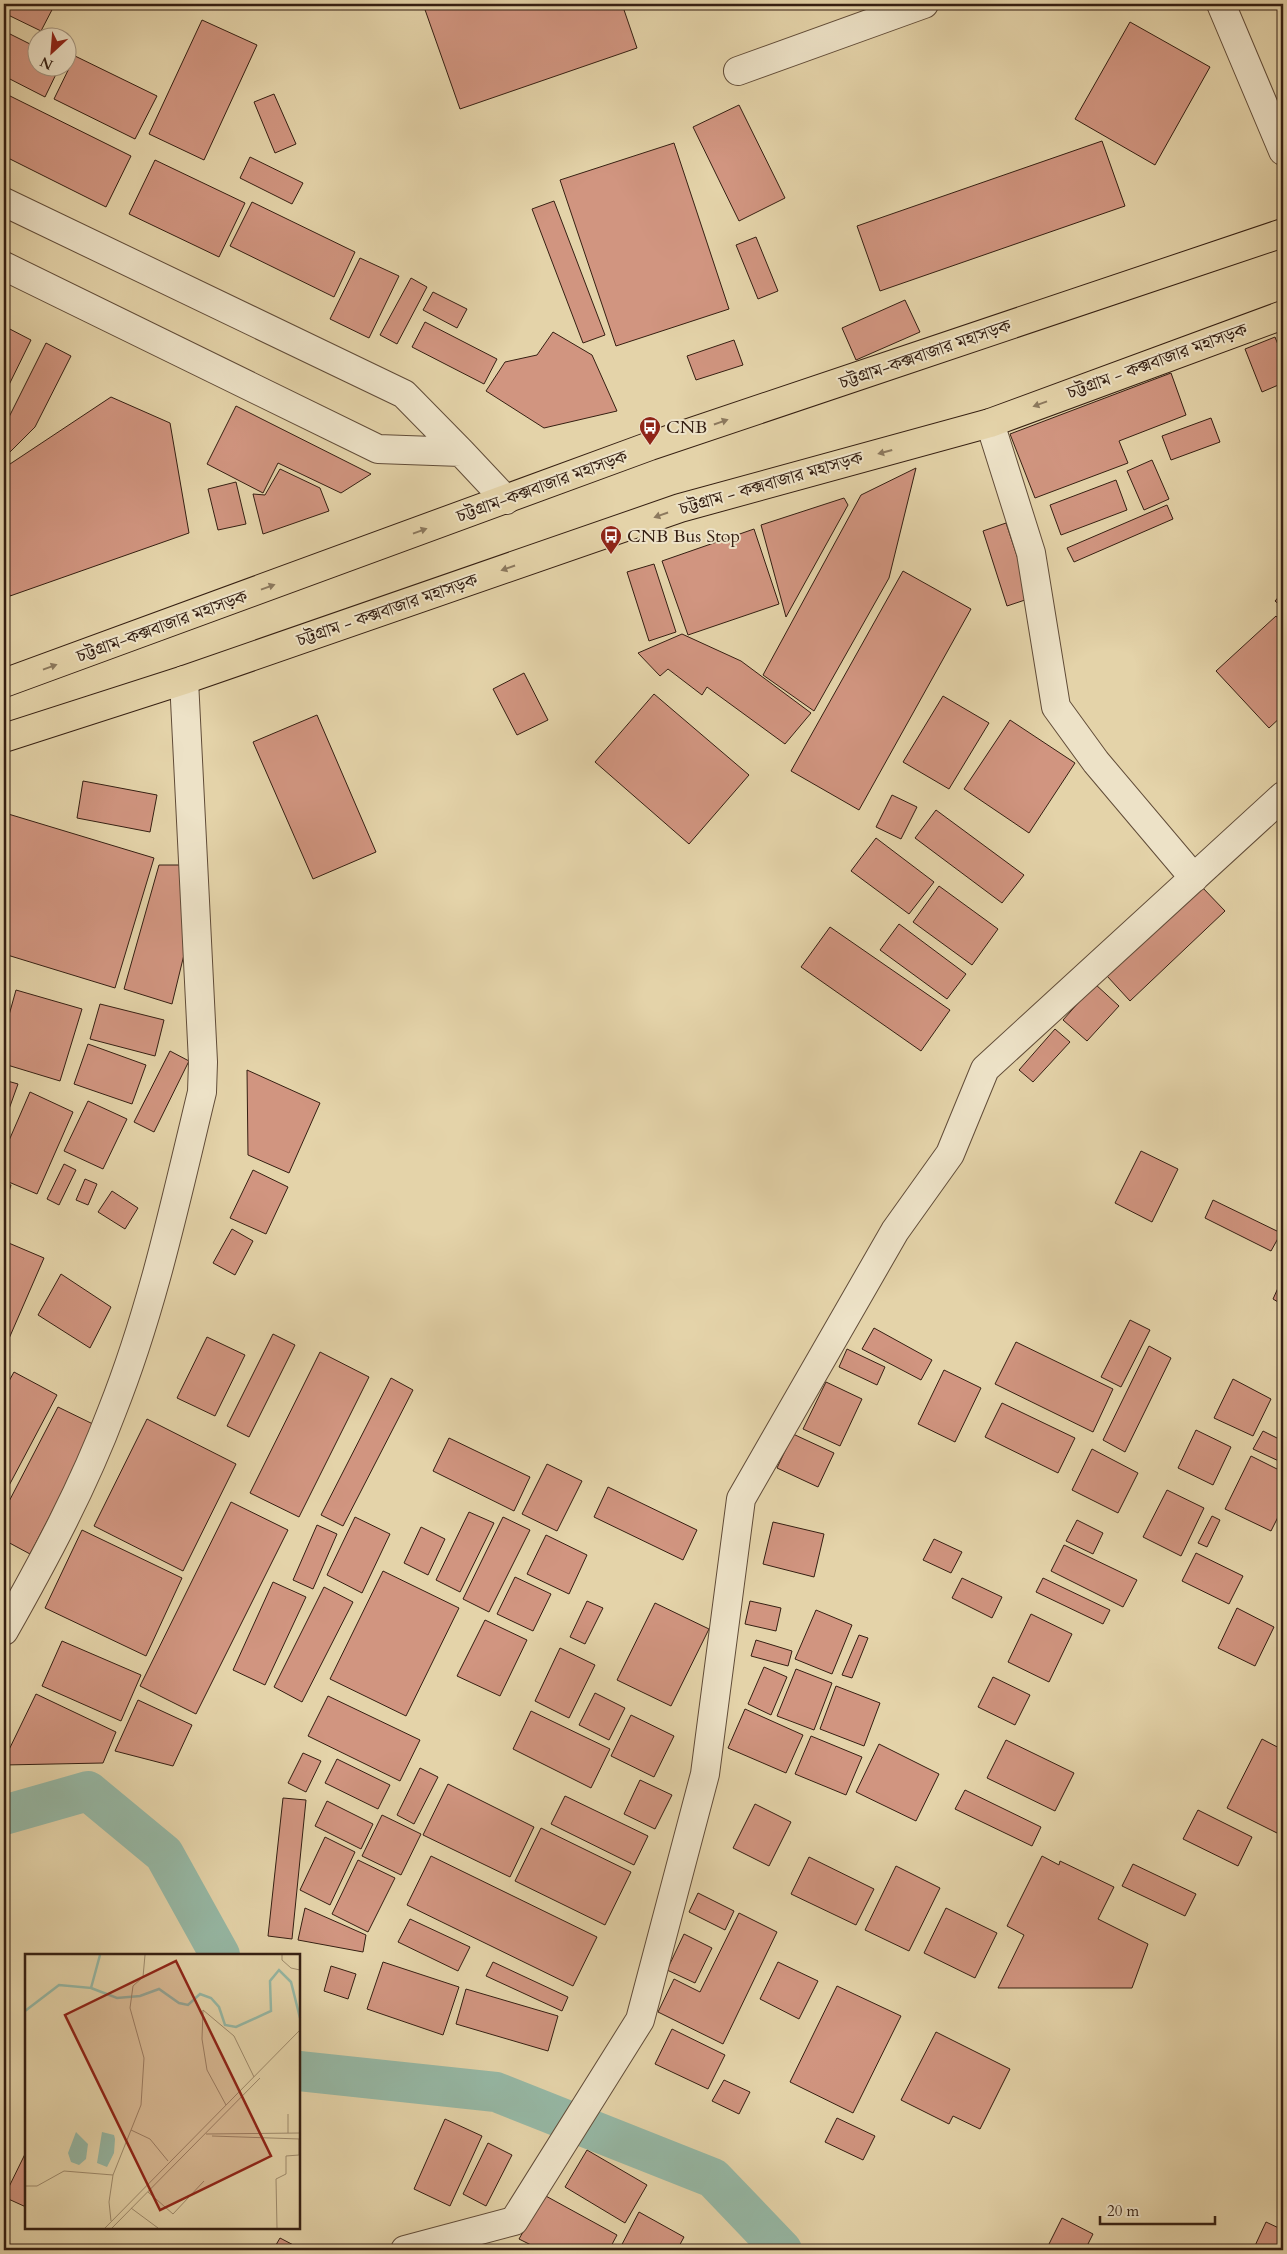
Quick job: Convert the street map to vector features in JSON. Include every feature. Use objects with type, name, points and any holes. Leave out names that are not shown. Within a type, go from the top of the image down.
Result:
[{"type":"highway","name":"চট্টগ্রাম-কক্সবাজার মহাসড়ক","points":[[4,684],[650,446],[1283,233]]},
{"type":"highway","name":"চট্টগ্রাম - কক্সবাজার মহাসড়ক","points":[[4,738],[184,680],[680,508],[990,423],[1283,315]]},
{"type":"street","points":[[738,71],[924,4]]},
{"type":"street","points":[[1221,4],[1283,150]]},
{"type":"street","points":[[4,202],[404,394],[506,500]]},
{"type":"street","points":[[4,266],[378,449],[461,452]]},
{"type":"street","points":[[990,423],[1031,553],[1056,707],[1096,762],[1194,878]]},
{"type":"street","points":[[4,1631],[50,1548],[86,1473],[113,1410],[159,1270],[202,1092],[203,1062],[184,680]]},
{"type":"street","points":[[405,2250],[514,2220],[640,2020],[706,1774],[741,1499],[895,1232],[950,1154],[985,1069],[1283,796]]},
{"type":"building","points":[[4,4],[55,4],[43,28],[35,28],[4,13]]},
{"type":"building","points":[[423,4],[622,4],[637,48],[460,109]]},
{"type":"building","points":[[202,20],[257,45],[204,160],[149,134]]},
{"type":"building","points":[[1130,22],[1210,67],[1155,165],[1075,119]]},
{"type":"building","points":[[4,31],[28,43],[28,78],[54,78],[45,97],[4,76]]},
{"type":"building","points":[[78,57],[157,96],[135,139],[54,99],[64,78],[78,78]]},
{"type":"building","points":[[4,93],[131,156],[106,207],[4,156]]},
{"type":"building","points":[[274,94],[296,144],[275,153],[254,102]]},
{"type":"building","points":[[739,105],[785,198],[739,221],[693,127]]},
{"type":"building","points":[[1102,141],[1125,206],[880,291],[857,226]]},
{"type":"building","points":[[674,143],[729,309],[616,346],[560,180]]},
{"type":"building","points":[[250,157],[303,183],[292,204],[240,178]]},
{"type":"building","points":[[155,160],[245,203],[219,257],[129,214]]},
{"type":"building","points":[[554,201],[605,335],[583,343],[532,209]]},
{"type":"building","points":[[252,202],[355,252],[334,297],[230,246]]},
{"type":"building","points":[[756,237],[778,291],[758,299],[736,245]]},
{"type":"building","points":[[360,258],[399,276],[369,338],[330,319]]},
{"type":"building","points":[[411,278],[427,287],[397,344],[380,335]]},
{"type":"building","points":[[433,292],[467,309],[457,328],[423,310]]},
{"type":"building","points":[[905,300],[920,332],[856,360],[842,328]]},
{"type":"building","points":[[425,322],[497,359],[484,384],[412,347]]},
{"type":"building","points":[[4,326],[31,340],[4,395]]},
{"type":"building","points":[[553,332],[592,355],[617,411],[544,428],[486,391],[505,362],[537,355]]},
{"type":"building","points":[[1275,337],[1283,357],[1283,383],[1262,392],[1245,349]]},
{"type":"building","points":[[734,340],[743,365],[696,380],[687,356]]},
{"type":"building","points":[[46,343],[71,356],[35,427],[4,458],[4,427]]},
{"type":"building","points":[[1171,373],[1186,415],[1119,441],[1128,463],[1035,498],[1010,434]]},
{"type":"building","points":[[111,397],[170,423],[189,533],[10,596],[4,574],[4,465],[10,464]]},
{"type":"building","points":[[236,406],[371,474],[341,493],[278,463],[263,493],[207,464]]},
{"type":"building","points":[[1211,418],[1220,442],[1171,460],[1162,436]]},
{"type":"building","points":[[1152,460],[1169,499],[1144,510],[1127,471]]},
{"type":"building","points":[[916,468],[889,578],[814,711],[763,675],[861,495]]},
{"type":"building","points":[[280,469],[320,488],[329,511],[263,534],[253,494],[265,495]]},
{"type":"building","points":[[1116,480],[1127,510],[1061,535],[1050,505]]},
{"type":"building","points":[[236,482],[246,524],[218,530],[208,489]]},
{"type":"building","points":[[844,498],[848,505],[786,617],[761,525]]},
{"type":"building","points":[[1167,505],[1173,519],[1074,562],[1067,548]]},
{"type":"building","points":[[1006,523],[1031,598],[1007,606],[983,531]]},
{"type":"building","points":[[754,529],[779,604],[688,635],[662,561]]},
{"type":"building","points":[[654,564],[676,632],[649,641],[627,572]]},
{"type":"building","points":[[903,571],[971,609],[859,810],[791,771]]},
{"type":"building","points":[[1283,592],[1283,608],[1275,601]]},
{"type":"building","points":[[1276,616],[1283,624],[1283,715],[1269,728],[1216,671]]},
{"type":"building","points":[[682,634],[741,661],[811,713],[785,744],[707,687],[702,695],[668,669],[660,676],[638,653]]},
{"type":"building","points":[[524,673],[548,720],[517,735],[493,689]]},
{"type":"building","points":[[654,694],[749,775],[689,844],[595,762]]},
{"type":"building","points":[[943,696],[989,723],[949,789],[903,762]]},
{"type":"building","points":[[317,715],[376,852],[313,879],[253,742]]},
{"type":"building","points":[[1010,720],[1075,763],[1029,833],[964,789]]},
{"type":"building","points":[[83,781],[157,795],[150,832],[77,818]]},
{"type":"building","points":[[892,795],[917,807],[901,839],[876,827]]},
{"type":"building","points":[[936,810],[1024,875],[1002,903],[915,838]]},
{"type":"building","points":[[5,813],[154,858],[115,988],[4,954]]},
{"type":"building","points":[[876,838],[934,882],[909,914],[851,871]]},
{"type":"building","points":[[159,865],[181,865],[189,934],[172,1004],[124,989]]},
{"type":"building","points":[[939,886],[998,929],[972,965],[913,922]]},
{"type":"building","points":[[1201,886],[1225,911],[1130,1001],[1107,976]]},
{"type":"building","points":[[899,924],[966,974],[947,999],[880,950]]},
{"type":"building","points":[[830,927],[950,1010],[921,1051],[801,967]]},
{"type":"building","points":[[1095,984],[1119,1006],[1087,1041],[1063,1020]]},
{"type":"building","points":[[16,990],[82,1009],[60,1081],[4,1064],[4,1033]]},
{"type":"building","points":[[100,1004],[164,1020],[155,1056],[90,1039]]},
{"type":"building","points":[[1055,1029],[1070,1042],[1033,1082],[1019,1070]]},
{"type":"building","points":[[88,1044],[146,1065],[132,1104],[74,1084]]},
{"type":"building","points":[[170,1051],[189,1061],[154,1132],[134,1122]]},
{"type":"building","points":[[247,1070],[320,1103],[289,1173],[248,1155]]},
{"type":"building","points":[[4,1080],[18,1084],[4,1123]]},
{"type":"building","points":[[30,1092],[73,1112],[37,1194],[4,1180],[4,1152]]},
{"type":"building","points":[[88,1101],[127,1119],[103,1169],[64,1151]]},
{"type":"building","points":[[1141,1151],[1178,1169],[1152,1222],[1115,1203]]},
{"type":"building","points":[[64,1164],[76,1170],[59,1205],[47,1199]]},
{"type":"building","points":[[253,1170],[288,1187],[266,1234],[230,1218]]},
{"type":"building","points":[[85,1179],[97,1184],[88,1205],[76,1200]]},
{"type":"building","points":[[4,1183],[11,1185],[4,1209]]},
{"type":"building","points":[[112,1191],[138,1208],[125,1229],[98,1212]]},
{"type":"building","points":[[1213,1200],[1281,1233],[1271,1251],[1205,1218]]},
{"type":"building","points":[[232,1229],[253,1241],[235,1275],[213,1263]]},
{"type":"building","points":[[4,1241],[44,1258],[4,1350]]},
{"type":"building","points":[[61,1274],[111,1307],[90,1348],[38,1315]]},
{"type":"building","points":[[1283,1277],[1283,1305],[1273,1299]]},
{"type":"building","points":[[1130,1320],[1150,1330],[1121,1387],[1101,1377]]},
{"type":"building","points":[[874,1328],[932,1360],[921,1380],[862,1349]]},
{"type":"building","points":[[273,1334],[295,1345],[249,1437],[227,1426]]},
{"type":"building","points":[[207,1337],[245,1355],[215,1416],[177,1398]]},
{"type":"building","points":[[1016,1342],[1113,1389],[1093,1432],[995,1384]]},
{"type":"building","points":[[1149,1346],[1171,1358],[1125,1452],[1103,1440]]},
{"type":"building","points":[[847,1349],[885,1367],[877,1385],[839,1367]]},
{"type":"building","points":[[320,1352],[369,1377],[299,1517],[250,1493]]},
{"type":"building","points":[[944,1370],[981,1388],[955,1442],[918,1424]]},
{"type":"building","points":[[14,1372],[57,1395],[4,1495],[4,1390]]},
{"type":"building","points":[[391,1378],[413,1390],[343,1526],[321,1515]]},
{"type":"building","points":[[1233,1379],[1271,1399],[1253,1436],[1214,1418]]},
{"type":"building","points":[[826,1382],[862,1399],[840,1446],[803,1429]]},
{"type":"building","points":[[1002,1403],[1075,1438],[1058,1473],[985,1437]]},
{"type":"building","points":[[58,1407],[97,1426],[30,1554],[4,1540],[4,1511]]},
{"type":"building","points":[[147,1419],[236,1464],[183,1571],[94,1526]]},
{"type":"building","points":[[1196,1430],[1231,1447],[1213,1485],[1178,1468]]},
{"type":"building","points":[[1263,1431],[1283,1441],[1283,1463],[1253,1449]]},
{"type":"building","points":[[793,1434],[834,1453],[818,1487],[777,1468]]},
{"type":"building","points":[[449,1438],[530,1477],[514,1511],[433,1471]]},
{"type":"building","points":[[1092,1449],[1138,1473],[1118,1513],[1072,1490]]},
{"type":"building","points":[[1251,1456],[1283,1472],[1283,1507],[1271,1531],[1225,1509]]},
{"type":"building","points":[[547,1464],[582,1481],[557,1531],[522,1514]]},
{"type":"building","points":[[608,1487],[697,1530],[683,1560],[594,1517]]},
{"type":"building","points":[[1167,1490],[1204,1508],[1181,1556],[1143,1537]]},
{"type":"building","points":[[231,1502],[288,1530],[196,1714],[140,1686]]},
{"type":"building","points":[[469,1512],[494,1523],[460,1592],[436,1580]]},
{"type":"building","points":[[1212,1516],[1220,1520],[1207,1547],[1198,1543]]},
{"type":"building","points":[[355,1517],[390,1534],[362,1593],[327,1575]]},
{"type":"building","points":[[503,1517],[530,1530],[489,1612],[463,1599]]},
{"type":"building","points":[[1077,1520],[1103,1533],[1093,1554],[1066,1541]]},
{"type":"building","points":[[773,1522],[824,1534],[814,1577],[763,1564]]},
{"type":"building","points":[[317,1525],[337,1534],[313,1589],[293,1580]]},
{"type":"building","points":[[421,1527],[445,1539],[428,1575],[404,1563]]},
{"type":"building","points":[[82,1530],[182,1578],[146,1656],[45,1608]]},
{"type":"building","points":[[546,1535],[587,1555],[569,1594],[527,1574]]},
{"type":"building","points":[[934,1539],[962,1552],[951,1573],[923,1560]]},
{"type":"building","points":[[1064,1545],[1137,1580],[1123,1607],[1051,1571]]},
{"type":"building","points":[[1196,1553],[1243,1576],[1229,1604],[1182,1581]]},
{"type":"building","points":[[383,1571],[459,1608],[406,1716],[330,1679]]},
{"type":"building","points":[[515,1577],[551,1594],[533,1631],[497,1614]]},
{"type":"building","points":[[962,1578],[1002,1597],[992,1618],[952,1598]]},
{"type":"building","points":[[1043,1578],[1110,1610],[1103,1624],[1036,1592]]},
{"type":"building","points":[[273,1582],[306,1597],[265,1685],[233,1670]]},
{"type":"building","points":[[324,1587],[353,1602],[302,1702],[274,1687]]},
{"type":"building","points":[[587,1601],[603,1608],[585,1644],[570,1637]]},
{"type":"building","points":[[750,1601],[781,1608],[776,1631],[745,1624]]},
{"type":"building","points":[[655,1603],[709,1629],[671,1706],[617,1680]]},
{"type":"building","points":[[1237,1608],[1274,1627],[1255,1666],[1218,1648]]},
{"type":"building","points":[[816,1610],[852,1625],[832,1674],[795,1659]]},
{"type":"building","points":[[1031,1614],[1072,1634],[1049,1682],[1008,1662]]},
{"type":"building","points":[[485,1620],[527,1640],[500,1696],[457,1676]]},
{"type":"building","points":[[859,1635],[868,1638],[852,1678],[842,1675]]},
{"type":"building","points":[[756,1640],[792,1651],[788,1666],[751,1656]]},
{"type":"building","points":[[62,1641],[141,1675],[121,1721],[42,1686]]},
{"type":"building","points":[[560,1648],[595,1665],[569,1718],[535,1701]]},
{"type":"building","points":[[764,1667],[787,1677],[771,1715],[748,1704]]},
{"type":"building","points":[[796,1669],[832,1683],[814,1730],[777,1716]]},
{"type":"building","points":[[993,1677],[1030,1695],[1015,1725],[978,1707]]},
{"type":"building","points":[[836,1686],[880,1703],[864,1746],[820,1729]]},
{"type":"building","points":[[595,1693],[625,1708],[609,1740],[579,1725]]},
{"type":"building","points":[[36,1694],[116,1732],[103,1763],[4,1765],[4,1760]]},
{"type":"building","points":[[328,1696],[420,1740],[400,1781],[308,1736]]},
{"type":"building","points":[[138,1700],[192,1725],[173,1766],[115,1751]]},
{"type":"building","points":[[745,1709],[803,1735],[786,1773],[728,1748]]},
{"type":"building","points":[[531,1711],[610,1749],[591,1788],[513,1749]]},
{"type":"building","points":[[631,1715],[674,1736],[654,1777],[611,1756]]},
{"type":"building","points":[[811,1736],[862,1757],[846,1795],[795,1774]]},
{"type":"building","points":[[1262,1739],[1283,1750],[1283,1836],[1227,1808]]},
{"type":"building","points":[[1006,1740],[1074,1773],[1055,1811],[987,1778]]},
{"type":"building","points":[[879,1744],[939,1774],[916,1821],[856,1792]]},
{"type":"building","points":[[303,1753],[321,1761],[306,1792],[288,1783]]},
{"type":"building","points":[[337,1759],[390,1785],[378,1809],[325,1783]]},
{"type":"building","points":[[420,1768],[438,1777],[414,1824],[397,1815]]},
{"type":"building","points":[[640,1780],[672,1795],[655,1829],[624,1814]]},
{"type":"building","points":[[448,1784],[534,1827],[510,1877],[423,1835]]},
{"type":"building","points":[[965,1790],[1041,1827],[1032,1846],[955,1809]]},
{"type":"building","points":[[565,1796],[648,1836],[634,1865],[551,1824]]},
{"type":"building","points":[[283,1798],[306,1800],[292,1939],[268,1936]]},
{"type":"building","points":[[327,1801],[373,1824],[361,1849],[315,1826]]},
{"type":"building","points":[[755,1804],[791,1822],[769,1866],[733,1848]]},
{"type":"building","points":[[1198,1810],[1252,1837],[1238,1866],[1183,1839]]},
{"type":"building","points":[[382,1815],[421,1834],[401,1875],[362,1856]]},
{"type":"building","points":[[541,1828],[631,1872],[605,1925],[515,1881]]},
{"type":"building","points":[[325,1837],[355,1852],[330,1905],[300,1890]]},
{"type":"building","points":[[431,1856],[597,1937],[573,1986],[407,1905]]},
{"type":"building","points":[[1042,1856],[1059,1865],[1060,1861],[1114,1887],[1098,1919],[1148,1944],[1132,1988],[998,1988],[1024,1935],[1007,1926]]},
{"type":"building","points":[[809,1857],[874,1889],[856,1925],[791,1894]]},
{"type":"building","points":[[358,1860],[395,1878],[368,1932],[332,1914]]},
{"type":"building","points":[[1133,1864],[1196,1894],[1185,1916],[1122,1886]]},
{"type":"building","points":[[896,1866],[940,1888],[909,1951],[865,1930]]},
{"type":"building","points":[[698,1893],[734,1911],[725,1930],[689,1912]]},
{"type":"building","points":[[305,1908],[366,1935],[363,1952],[298,1940]]},
{"type":"building","points":[[946,1908],[997,1933],[975,1978],[924,1953]]},
{"type":"building","points":[[739,1913],[777,1932],[723,2044],[658,2012],[674,1979],[700,1992]]},
{"type":"building","points":[[410,1919],[470,1947],[458,1971],[398,1942]]},
{"type":"building","points":[[684,1934],[712,1948],[695,1983],[667,1970]]},
{"type":"building","points":[[383,1962],[459,1987],[443,2035],[367,2009]]},
{"type":"building","points":[[493,1962],[568,1997],[562,2011],[486,1976]]},
{"type":"building","points":[[778,1962],[818,1981],[799,2019],[760,1999]]},
{"type":"building","points":[[331,1966],[356,1974],[348,1999],[324,1991]]},
{"type":"building","points":[[837,1986],[901,2016],[853,2113],[790,2082]]},
{"type":"building","points":[[466,1989],[558,2016],[548,2051],[456,2024]]},
{"type":"building","points":[[672,2029],[725,2055],[708,2089],[655,2064]]},
{"type":"building","points":[[936,2032],[1010,2069],[980,2129],[953,2116],[949,2124],[901,2100]]},
{"type":"building","points":[[724,2080],[750,2092],[739,2114],[712,2101]]},
{"type":"building","points":[[837,2118],[875,2136],[863,2160],[825,2142]]},
{"type":"building","points":[[445,2119],[482,2136],[450,2206],[414,2189]]},
{"type":"building","points":[[488,2143],[512,2155],[486,2206],[463,2194]]},
{"type":"building","points":[[587,2150],[647,2185],[625,2223],[565,2187]]},
{"type":"building","points":[[25,2154],[25,2207],[4,2197]]},
{"type":"building","points":[[544,2195],[617,2235],[609,2250],[541,2250],[519,2239]]},
{"type":"building","points":[[639,2212],[684,2237],[677,2250],[619,2250]]},
{"type":"building","points":[[1062,2218],[1093,2234],[1085,2250],[1052,2250],[1047,2248]]},
{"type":"building","points":[[1266,2222],[1283,2230],[1283,2250],[1253,2250]]},
{"type":"building","points":[[280,2238],[303,2250],[273,2250]]},
{"type":"waterway","points":[[4,1815],[88,1791],[164,1854],[219,1954]]},
{"type":"waterway","points":[[300,2071],[496,2092],[713,2178],[782,2250]]},
{"type":"place","name":"CNB","points":[[650,446]]},
{"type":"place","name":"CNB Bus Stop","points":[[611,555]]}]
